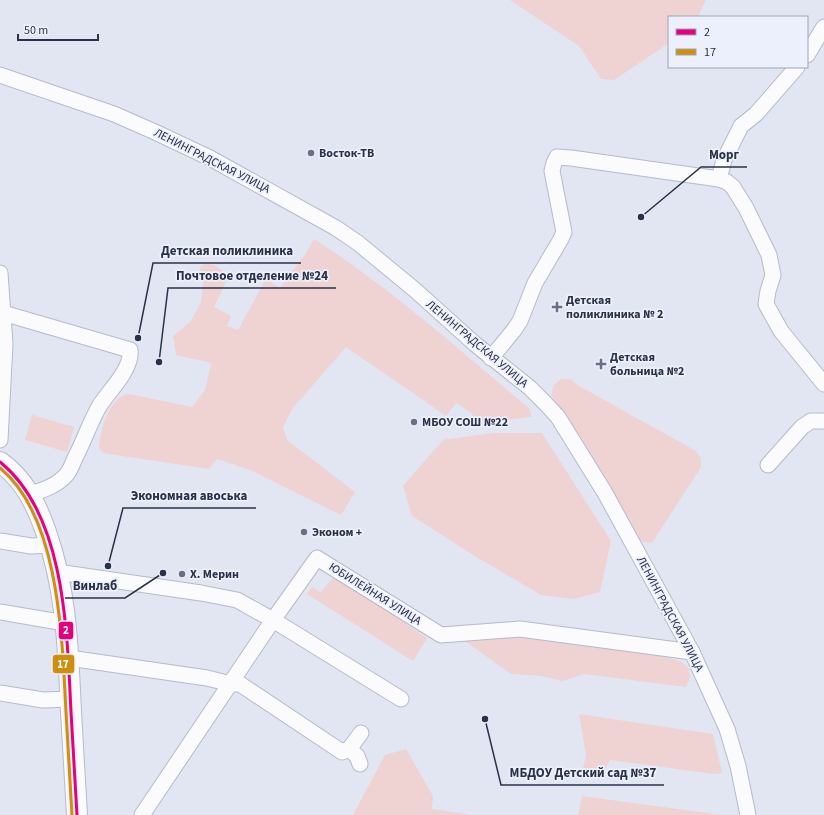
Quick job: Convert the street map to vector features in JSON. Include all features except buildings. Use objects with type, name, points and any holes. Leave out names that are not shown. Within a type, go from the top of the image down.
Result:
[{"type":"main road","points":[[0,462],[18,479],[30,494],[37,507],[58,572],[66,620],[69,658],[77,815]]},
{"type":"street","points":[[808,52],[824,27]]},
{"type":"street","points":[[719,179],[724,160],[741,126],[756,114],[796,68]]},
{"type":"street","name":"ЛЕНИНГРАДСКАЯ УЛИЦА","points":[[0,75],[114,114],[155,132],[210,158],[323,220],[358,243],[415,290],[491,358],[530,388],[558,417],[605,493],[692,652],[727,729],[738,766],[748,815]]},
{"type":"street","points":[[491,358],[520,321],[535,283],[564,232],[552,171],[557,157],[571,158],[719,179],[727,182],[733,187],[746,208],[769,255],[773,275],[766,304],[781,331],[824,384]]},
{"type":"street","points":[[0,273],[5,344],[0,440]]},
{"type":"street","points":[[3,313],[130,350],[131,354],[124,373],[99,406],[67,474],[58,483],[30,494]]},
{"type":"street","points":[[768,465],[802,427],[811,422],[824,421]]},
{"type":"street","points":[[0,541],[31,546],[50,545]]},
{"type":"street","name":"ЮБИЛЕЙНАЯ УЛИЦА","points":[[142,815],[273,620],[317,558],[441,635],[520,628],[692,652]]},
{"type":"street","points":[[58,572],[201,593],[237,600],[273,620],[401,699]]},
{"type":"street","points":[[0,612],[59,622],[66,620]]},
{"type":"street","points":[[69,658],[207,678],[230,684],[240,684],[342,752],[350,750],[361,732]]},
{"type":"street","points":[[0,693],[43,700],[71,698]]},
{"type":"street","points":[[350,750],[358,756],[360,764]]},
{"type":"shaded area","points":[[510,0],[706,0],[698,16],[668,16],[668,44],[614,80],[601,79],[579,46]]},
{"type":"shaded area","points":[[314,239],[370,278],[424,320],[529,408],[532,417],[479,423],[471,413],[456,403],[446,416],[346,347],[293,408],[283,427],[287,440],[355,492],[341,515],[250,470],[217,459],[209,469],[103,453],[99,448],[103,426],[114,403],[119,398],[132,394],[192,407],[205,390],[211,363],[176,355],[173,336],[191,321],[201,302],[203,283],[199,272],[201,266],[205,264],[212,265],[229,275],[214,307],[231,316],[227,326],[238,330],[266,279],[280,288],[306,253]]},
{"type":"shaded area","points":[[561,379],[570,379],[579,386],[696,451],[701,458],[701,467],[652,543],[640,541],[551,394],[554,385]]},
{"type":"shaded area","points":[[32,415],[74,427],[67,452],[25,440]]},
{"type":"shaded area","points":[[493,433],[542,433],[611,541],[600,592],[574,599],[541,595],[478,558],[412,516],[403,486],[443,440]]},
{"type":"shaded area","points":[[335,575],[427,638],[413,661],[307,594],[312,587],[321,592]]},
{"type":"shaded area","points":[[488,637],[534,637],[651,652],[682,662],[689,669],[690,677],[686,687],[584,674],[563,681],[541,676],[511,674],[462,639]]},
{"type":"shaded area","points":[[579,714],[713,734],[722,773],[714,774],[610,760],[605,769],[583,769],[586,755]]},
{"type":"shaded area","points":[[406,749],[433,796],[432,809],[471,815],[353,815],[385,755]]},
{"type":"shaded area","points":[[582,796],[721,815],[578,815]]},
{"type":"transit line","name":"2","points":[[0,462],[22,485],[38,512],[50,544],[59,578],[68,647],[77,815]]},
{"type":"transit line","name":"17","points":[[0,468],[20,490],[35,517],[46,548],[54,581],[62,650],[72,815]]},
{"type":"place","name":"Восток-ТВ","points":[[311,153]]},
{"type":"place","name":"Морг","points":[[641,217]]},
{"type":"place","name":"Детская поликлиника № 2","points":[[557,307]]},
{"type":"place","name":"Детская поликлиника","points":[[138,338]]},
{"type":"place","name":"Почтовое отделение №24","points":[[159,362]]},
{"type":"place","name":"Детская больница №2","points":[[601,364]]},
{"type":"place","name":"МБОУ СОШ №22","points":[[414,422]]},
{"type":"place","name":"Эконом +","points":[[304,532]]},
{"type":"place","name":"Экономная авоська","points":[[108,566]]},
{"type":"place","name":"Винлаб","points":[[163,573]]},
{"type":"place","name":"Х. Мерин","points":[[182,574]]},
{"type":"place","name":"МБДОУ Детский сад №37","points":[[485,719]]}]
